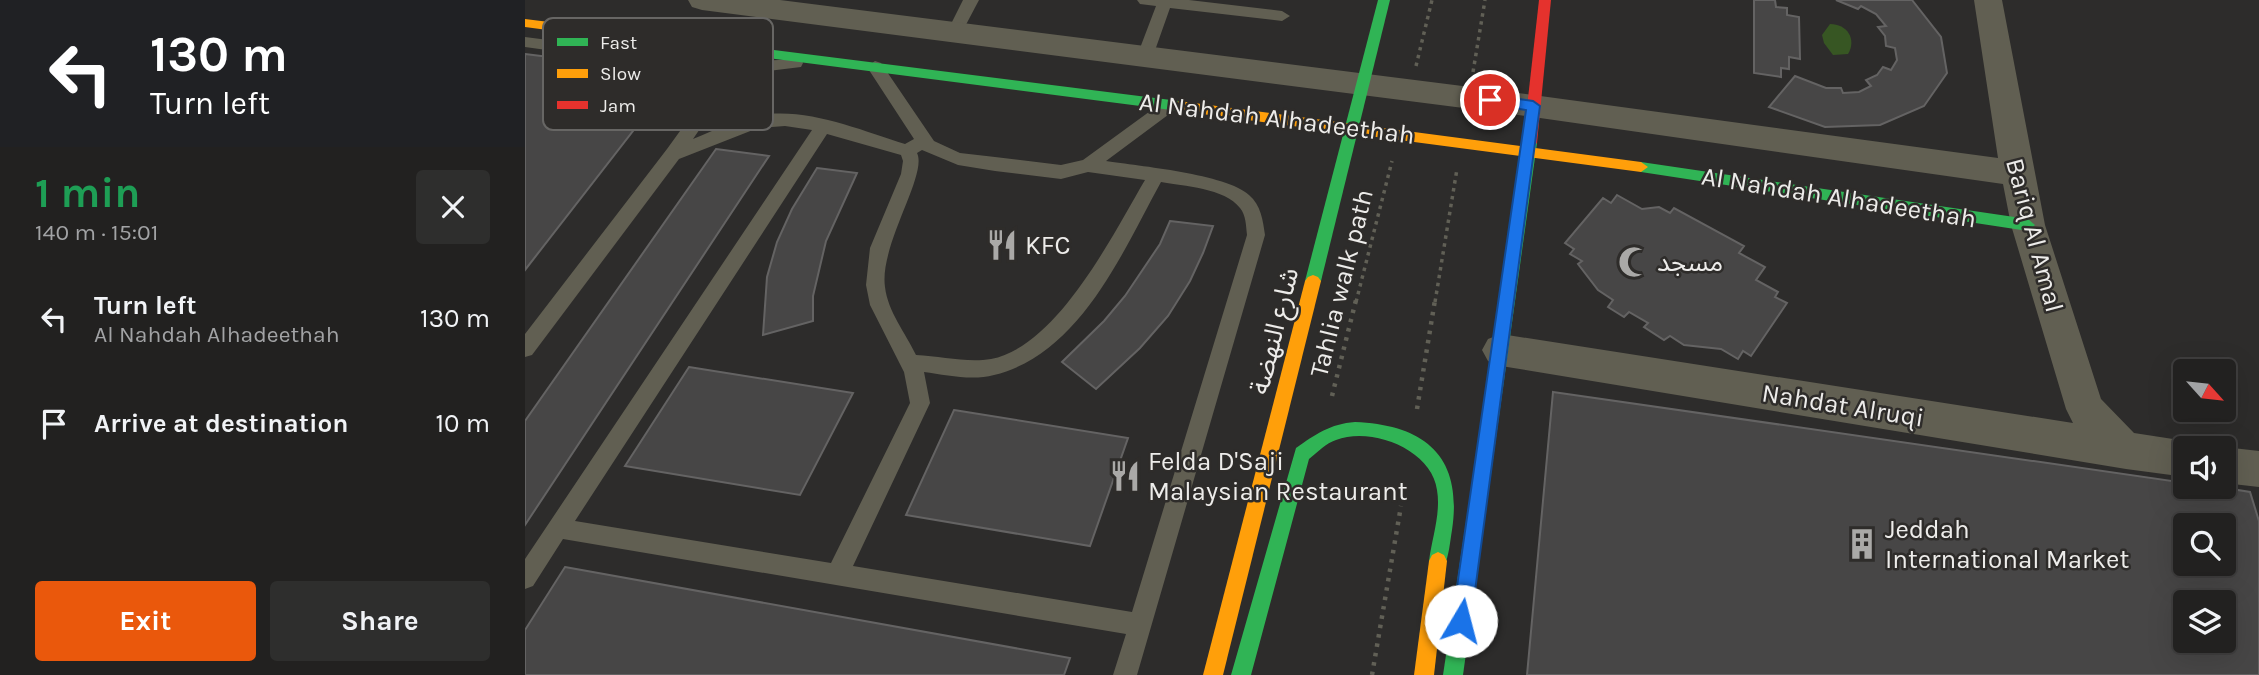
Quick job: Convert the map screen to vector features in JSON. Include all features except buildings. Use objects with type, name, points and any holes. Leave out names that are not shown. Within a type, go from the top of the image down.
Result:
[{"type":"street","name":"شارع النهضة","points":[[1213,675],[1351,128],[1376,86],[1384,0]]},
{"type":"street","points":[[1454,675],[1529,150],[1523,104],[1545,0]]},
{"type":"street","name":"Bariq Al Amal","points":[[1987,0],[2028,225],[2085,409],[2126,451]]},
{"type":"street","name":"Al Nahdah Alhadeethah","points":[[717,1],[1523,104],[2017,173]]},
{"type":"street","name":"Al Nahdah Alhadeethah","points":[[525,23],[543,25]]},
{"type":"street","name":"Al Nahdah Alhadeethah","points":[[773,55],[1529,150],[2028,225]]},
{"type":"street","name":"Nahdat Alruqi","points":[[1501,351],[2173,457]]},
{"type":"street","points":[[1241,675],[1302,454],[1336,431],[1374,429],[1411,441],[1436,463],[1446,490],[1424,675]]},
{"type":"street","points":[[2236,466],[2259,469]]},
{"type":"lane","points":[[955,32],[971,0]]},
{"type":"lane","points":[[1145,0],[1282,16]]},
{"type":"lane","points":[[1145,56],[1165,2]]},
{"type":"lane","points":[[525,42],[543,44]]},
{"type":"lane","points":[[773,65],[824,61]]},
{"type":"lane","points":[[837,575],[920,403],[919,385],[912,363],[886,320],[876,295],[873,275],[876,252],[910,174],[915,146],[875,67]]},
{"type":"lane","points":[[773,120],[823,127],[915,146],[958,159],[1061,172],[1088,165],[1170,105]]},
{"type":"lane","points":[[525,578],[823,127]]},
{"type":"lane","points":[[525,349],[690,130]]},
{"type":"lane","points":[[673,154],[733,130]]},
{"type":"lane","points":[[1088,165],[1211,187],[1239,196],[1253,212],[1256,235],[1125,675]]},
{"type":"lane","points":[[912,363],[989,368],[1008,363],[1039,343],[1067,318],[1087,293],[1155,177]]},
{"type":"lane","points":[[558,528],[1140,625]]},
{"type":"path","points":[[1415,67],[1432,0]]},
{"type":"path","points":[[1472,82],[1485,0]]},
{"type":"path","name":"Tahlia walk path","points":[[1329,408],[1393,155]]},
{"type":"path","points":[[1416,416],[1457,168]]},
{"type":"path","points":[[1372,675],[1401,506]]},
{"type":"shaded area","points":[[1830,24],[1849,33],[1851,48],[1848,54],[1833,55],[1824,43],[1822,35]]},
{"type":"traffic: fast","points":[[1313,281],[1384,0]]},
{"type":"traffic: fast","points":[[773,55],[1179,106]]},
{"type":"traffic: fast","points":[[1453,675],[1530,143]]},
{"type":"traffic: fast","points":[[1641,167],[2028,225]]},
{"type":"traffic: fast","points":[[1241,675],[1302,454],[1330,434],[1355,429],[1389,433],[1420,448],[1433,459],[1442,473],[1446,490],[1438,561]]},
{"type":"traffic: slow","points":[[525,23],[543,25]]},
{"type":"traffic: slow","points":[[1179,106],[1641,167]]},
{"type":"traffic: slow","points":[[1213,675],[1313,281]]},
{"type":"traffic: slow","points":[[1424,675],[1438,561]]},
{"type":"traffic: jam","points":[[1530,143],[1545,0]]},
{"type":"place","name":"KFC","points":[[1002,245]]},
{"type":"place","name":"مسجد","points":[[1634,262]]},
{"type":"place","name":"Felda D'Saji Malaysian Restaurant","points":[[1125,476]]},
{"type":"place","name":"Jeddah International Market","points":[[1862,544]]},
{"type":"route","points":[[1461,621],[1501,351],[1533,106],[1490,100]]}]
